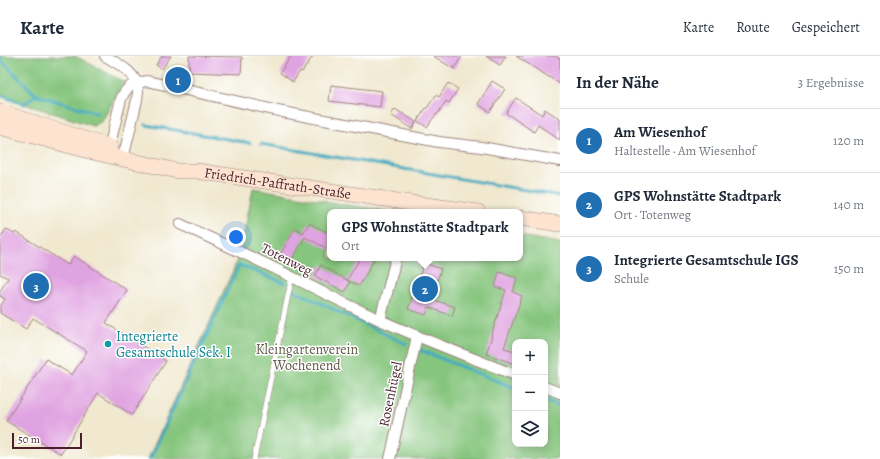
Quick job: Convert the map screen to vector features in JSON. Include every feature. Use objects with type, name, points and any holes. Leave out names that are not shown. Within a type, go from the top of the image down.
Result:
[{"type":"main road","name":"Friedrich-Paffrath-Straße","points":[[0,112],[108,151]]},
{"type":"main road","name":"Friedrich-Paffrath-Straße","points":[[0,127],[108,151],[178,171],[197,170],[262,180],[410,208],[427,209]]},
{"type":"main road","points":[[523,218],[560,224]]},
{"type":"street","points":[[104,56],[122,66],[137,83],[137,100],[124,155]]},
{"type":"street","points":[[108,151],[121,99],[124,93],[130,85],[147,81],[283,112],[439,142],[481,147],[560,161]]},
{"type":"street","name":"Totenweg","points":[[180,224],[292,276],[311,287],[380,320],[512,374]]},
{"type":"street","points":[[380,320],[395,261]]},
{"type":"street","name":"Rosenhügel","points":[[390,459],[417,336]]},
{"type":"street","points":[[548,388],[560,393]]},
{"type":"lane","points":[[254,459],[292,276]]},
{"type":"green space","points":[[0,56],[75,56],[124,82],[102,121],[93,126],[0,96]]},
{"type":"green space","name":"Kleingartenverein Wochenend","points":[[253,188],[371,209],[327,209],[327,261],[523,261],[523,237],[560,243],[560,459],[148,459],[240,255]]},
{"type":"building","points":[[162,56],[171,56],[162,69],[156,65]]},
{"type":"building","points":[[189,56],[242,57],[241,74],[189,72]]},
{"type":"building","points":[[291,56],[313,56],[293,82],[280,73]]},
{"type":"building","points":[[433,56],[462,56],[454,69]]},
{"type":"building","points":[[486,56],[506,56],[500,65]]},
{"type":"building","points":[[516,56],[555,56],[560,59],[560,84]]},
{"type":"building","points":[[492,81],[505,89],[490,112],[478,104]]},
{"type":"building","points":[[448,83],[458,89],[449,103],[446,101],[427,127],[417,121],[436,95],[439,97]]},
{"type":"building","points":[[331,85],[382,91],[380,107],[329,101]]},
{"type":"building","points":[[516,98],[542,115],[545,109],[560,119],[560,140],[538,125],[534,132],[506,113]]},
{"type":"building","points":[[395,109],[416,122],[412,129],[391,115]]},
{"type":"building","points":[[309,223],[327,232],[327,248],[305,237],[290,263],[279,257],[295,228],[303,233]]},
{"type":"building","name":"Integrierte Gesamtschule Sek. I","points":[[6,229],[14,234],[16,232],[68,265],[74,256],[127,290],[106,323],[166,361],[132,415],[98,393],[61,454],[6,421],[46,359],[72,375],[87,351],[33,318],[26,329],[0,313],[0,307],[5,299],[0,296],[0,291],[8,278],[0,274],[0,238]]},
{"type":"building","points":[[358,261],[373,261],[359,286],[347,280]]},
{"type":"building","points":[[424,263],[441,269],[431,299],[455,307],[452,316],[428,307],[426,315],[408,309]]},
{"type":"building","points":[[321,265],[350,282],[345,292],[315,276]]},
{"type":"building","points":[[499,272],[517,278],[513,292],[522,296],[504,348],[512,350],[512,363],[486,354],[506,290],[495,287]]},
{"type":"waterway","points":[[0,56],[2,61],[36,95],[97,113]]},
{"type":"waterway","points":[[0,95],[24,104],[36,95]]},
{"type":"waterway","points":[[146,125],[250,143]]},
{"type":"waterway","points":[[261,144],[560,196]]},
{"type":"waterway","points":[[150,459],[239,265],[285,283]]},
{"type":"waterway","points":[[291,289],[406,344]]},
{"type":"waterway","points":[[420,350],[512,387]]},
{"type":"waterway","points":[[548,401],[560,406]]},
{"type":"place","name":"Am Wiesenhof","points":[[178,80]]},
{"type":"place","name":"Integrierte Gesamtschule IGS","points":[[36,286]]},
{"type":"place","name":"GPS Wohnstätte Stadtpark","points":[[425,289]]},
{"type":"place","name":"Integrierte Gesamtschule Sek. I","points":[[108,344]]}]
